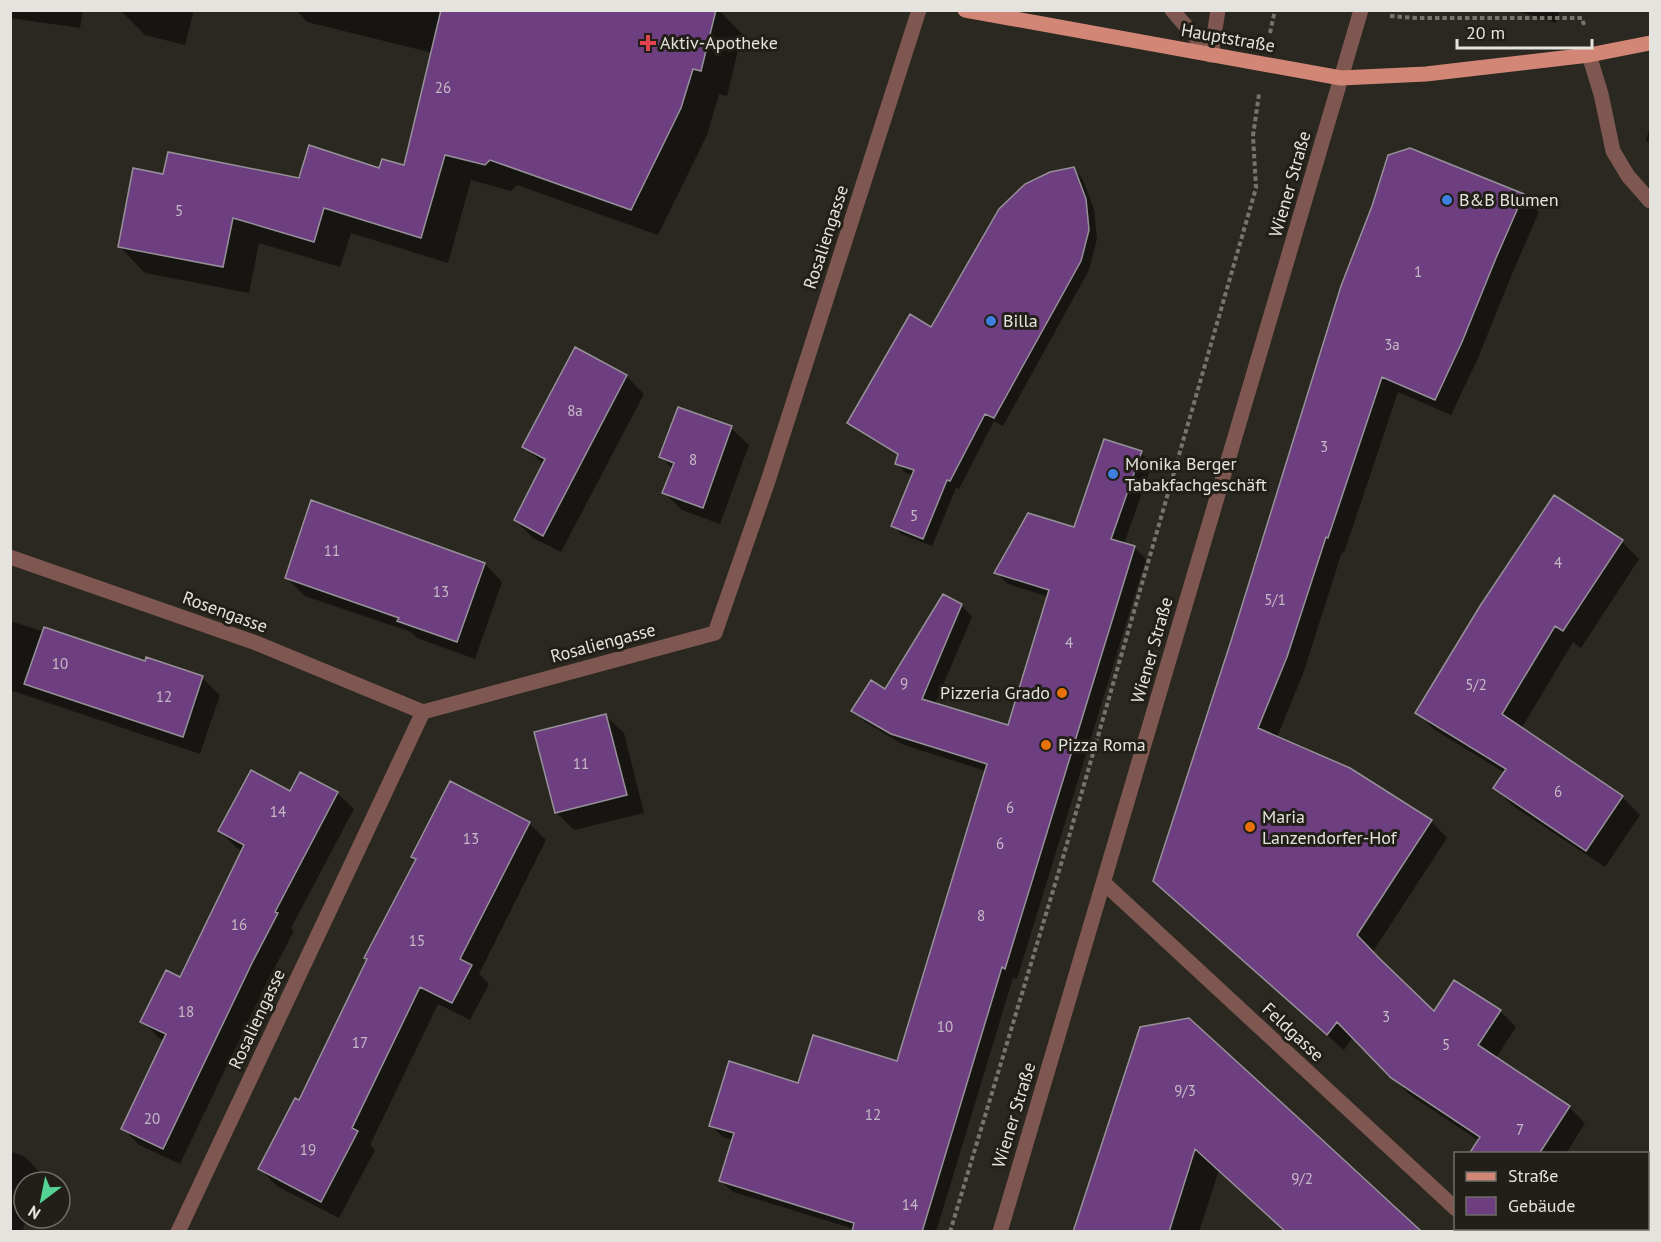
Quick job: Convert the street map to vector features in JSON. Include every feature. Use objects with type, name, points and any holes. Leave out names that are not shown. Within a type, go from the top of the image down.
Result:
[{"type":"main road","name":"Hauptstraße","points":[[965,10],[1341,78],[1426,74],[1589,56],[1650,43]]},
{"type":"street","name":"Rosaliengasse","points":[[178,1232],[423,712],[715,633],[768,481],[919,10]]},
{"type":"street","points":[[1172,10],[1211,55]]},
{"type":"street","points":[[1211,55],[1218,10]]},
{"type":"street","name":"Wiener Straße","points":[[999,1232],[1104,884],[1361,10]]},
{"type":"street","points":[[1589,56],[1613,151],[1628,176],[1650,201]]},
{"type":"street","name":"Rosengasse","points":[[10,557],[256,643],[423,712]]},
{"type":"street","name":"Feldgasse","points":[[1104,884],[1454,1208]]},
{"type":"path","points":[[950,1232],[1065,852],[1256,188],[1253,136],[1263,64],[1275,10]]},
{"type":"path","points":[[1418,10],[1416,18],[1582,18],[1589,56]]},
{"type":"building","points":[[441,10],[716,10],[701,71],[693,69],[681,108],[631,210],[490,160],[485,165],[445,155],[421,238],[324,208],[314,242],[233,218],[223,267],[118,247],[133,168],[163,174],[168,152],[299,178],[309,145],[379,168],[382,159],[404,165]]},
{"type":"building","points":[[1410,148],[1524,194],[1435,400],[1382,377],[1287,657],[1258,728],[1350,768],[1432,820],[1357,935],[1434,1011],[1454,980],[1501,1010],[1478,1045],[1570,1106],[1540,1152],[1470,1152],[1480,1137],[1391,1078],[1337,1022],[1327,1035],[1153,881],[1231,641],[1341,286],[1372,206],[1388,155]]},
{"type":"building","name":"Billa","points":[[1074,167],[1086,199],[1089,230],[1081,261],[994,418],[985,414],[950,481],[947,480],[923,539],[891,526],[914,470],[895,464],[898,454],[847,423],[910,314],[931,327],[999,209],[1025,184],[1050,172]]},
{"type":"building","points":[[575,347],[627,375],[543,536],[514,520],[545,459],[522,447]]},
{"type":"building","points":[[678,407],[732,426],[703,508],[662,493],[674,463],[659,457]]},
{"type":"building","points":[[1104,439],[1142,451],[1111,539],[1135,546],[1005,969],[1002,967],[922,1232],[852,1232],[854,1223],[719,1181],[734,1133],[709,1126],[729,1061],[798,1083],[813,1035],[897,1061],[987,764],[891,734],[851,711],[871,680],[885,689],[943,594],[962,604],[922,699],[1008,725],[1049,590],[994,573],[1028,513],[1074,527]]},
{"type":"building","points":[[1554,495],[1623,540],[1563,631],[1555,626],[1502,714],[1623,796],[1586,851],[1493,788],[1506,769],[1415,713],[1480,606]]},
{"type":"building","points":[[311,500],[485,563],[457,642],[397,621],[399,618],[285,578]]},
{"type":"building","points":[[44,627],[145,661],[146,657],[203,676],[183,737],[24,684]]},
{"type":"building","points":[[606,714],[627,795],[555,813],[534,732]]},
{"type":"building","points":[[251,770],[290,791],[300,772],[338,792],[275,912],[278,913],[163,1149],[121,1129],[166,1034],[140,1022],[166,970],[180,977],[244,845],[218,831]]},
{"type":"building","points":[[450,781],[530,822],[460,959],[472,965],[452,1003],[420,987],[352,1128],[358,1131],[321,1202],[258,1169],[295,1098],[299,1100],[367,959],[364,958],[416,859],[411,857]]},
{"type":"building","points":[[1189,1018],[1422,1232],[1286,1232],[1195,1149],[1169,1232],[1073,1232],[1140,1027]]},
{"type":"place","name":"Aktiv-Apotheke","points":[[648,43]]},
{"type":"place","name":"B&B Blumen","points":[[1447,200]]},
{"type":"place","name":"Billa","points":[[991,321]]},
{"type":"place","name":"Monika Berger Tabakfachgeschäft","points":[[1113,474]]},
{"type":"place","name":"Pizzeria Grado","points":[[1062,693]]},
{"type":"place","name":"Pizza Roma","points":[[1046,745]]},
{"type":"place","name":"Maria Lanzendorfer-Hof","points":[[1250,827]]}]
